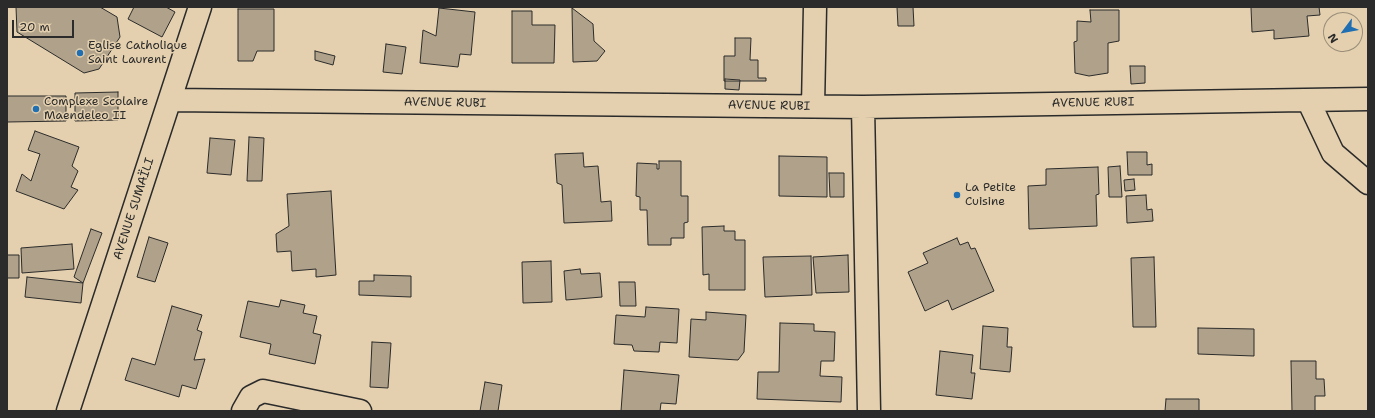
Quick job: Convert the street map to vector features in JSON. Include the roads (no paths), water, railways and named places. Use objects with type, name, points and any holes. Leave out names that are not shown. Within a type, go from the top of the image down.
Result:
[{"type":"street","name":"AVENUE SUMAÏLI","points":[[74,409],[200,7]]},
{"type":"street","points":[[812,106],[815,7]]},
{"type":"street","name":"AVENUE RUBI","points":[[170,100],[863,106],[1368,99]]},
{"type":"street","points":[[1308,100],[1333,153],[1368,183]]},
{"type":"street","points":[[863,106],[869,411]]},
{"type":"street","points":[[244,411],[251,397],[264,391],[348,410]]},
{"type":"place","name":"Eglise Catholique Saint Laurent","points":[[80,53]]},
{"type":"place","name":"Complexe Scolaire Maendeleo II","points":[[36,109]]},
{"type":"place","name":"La Petite Cuisine","points":[[957,195]]}]
